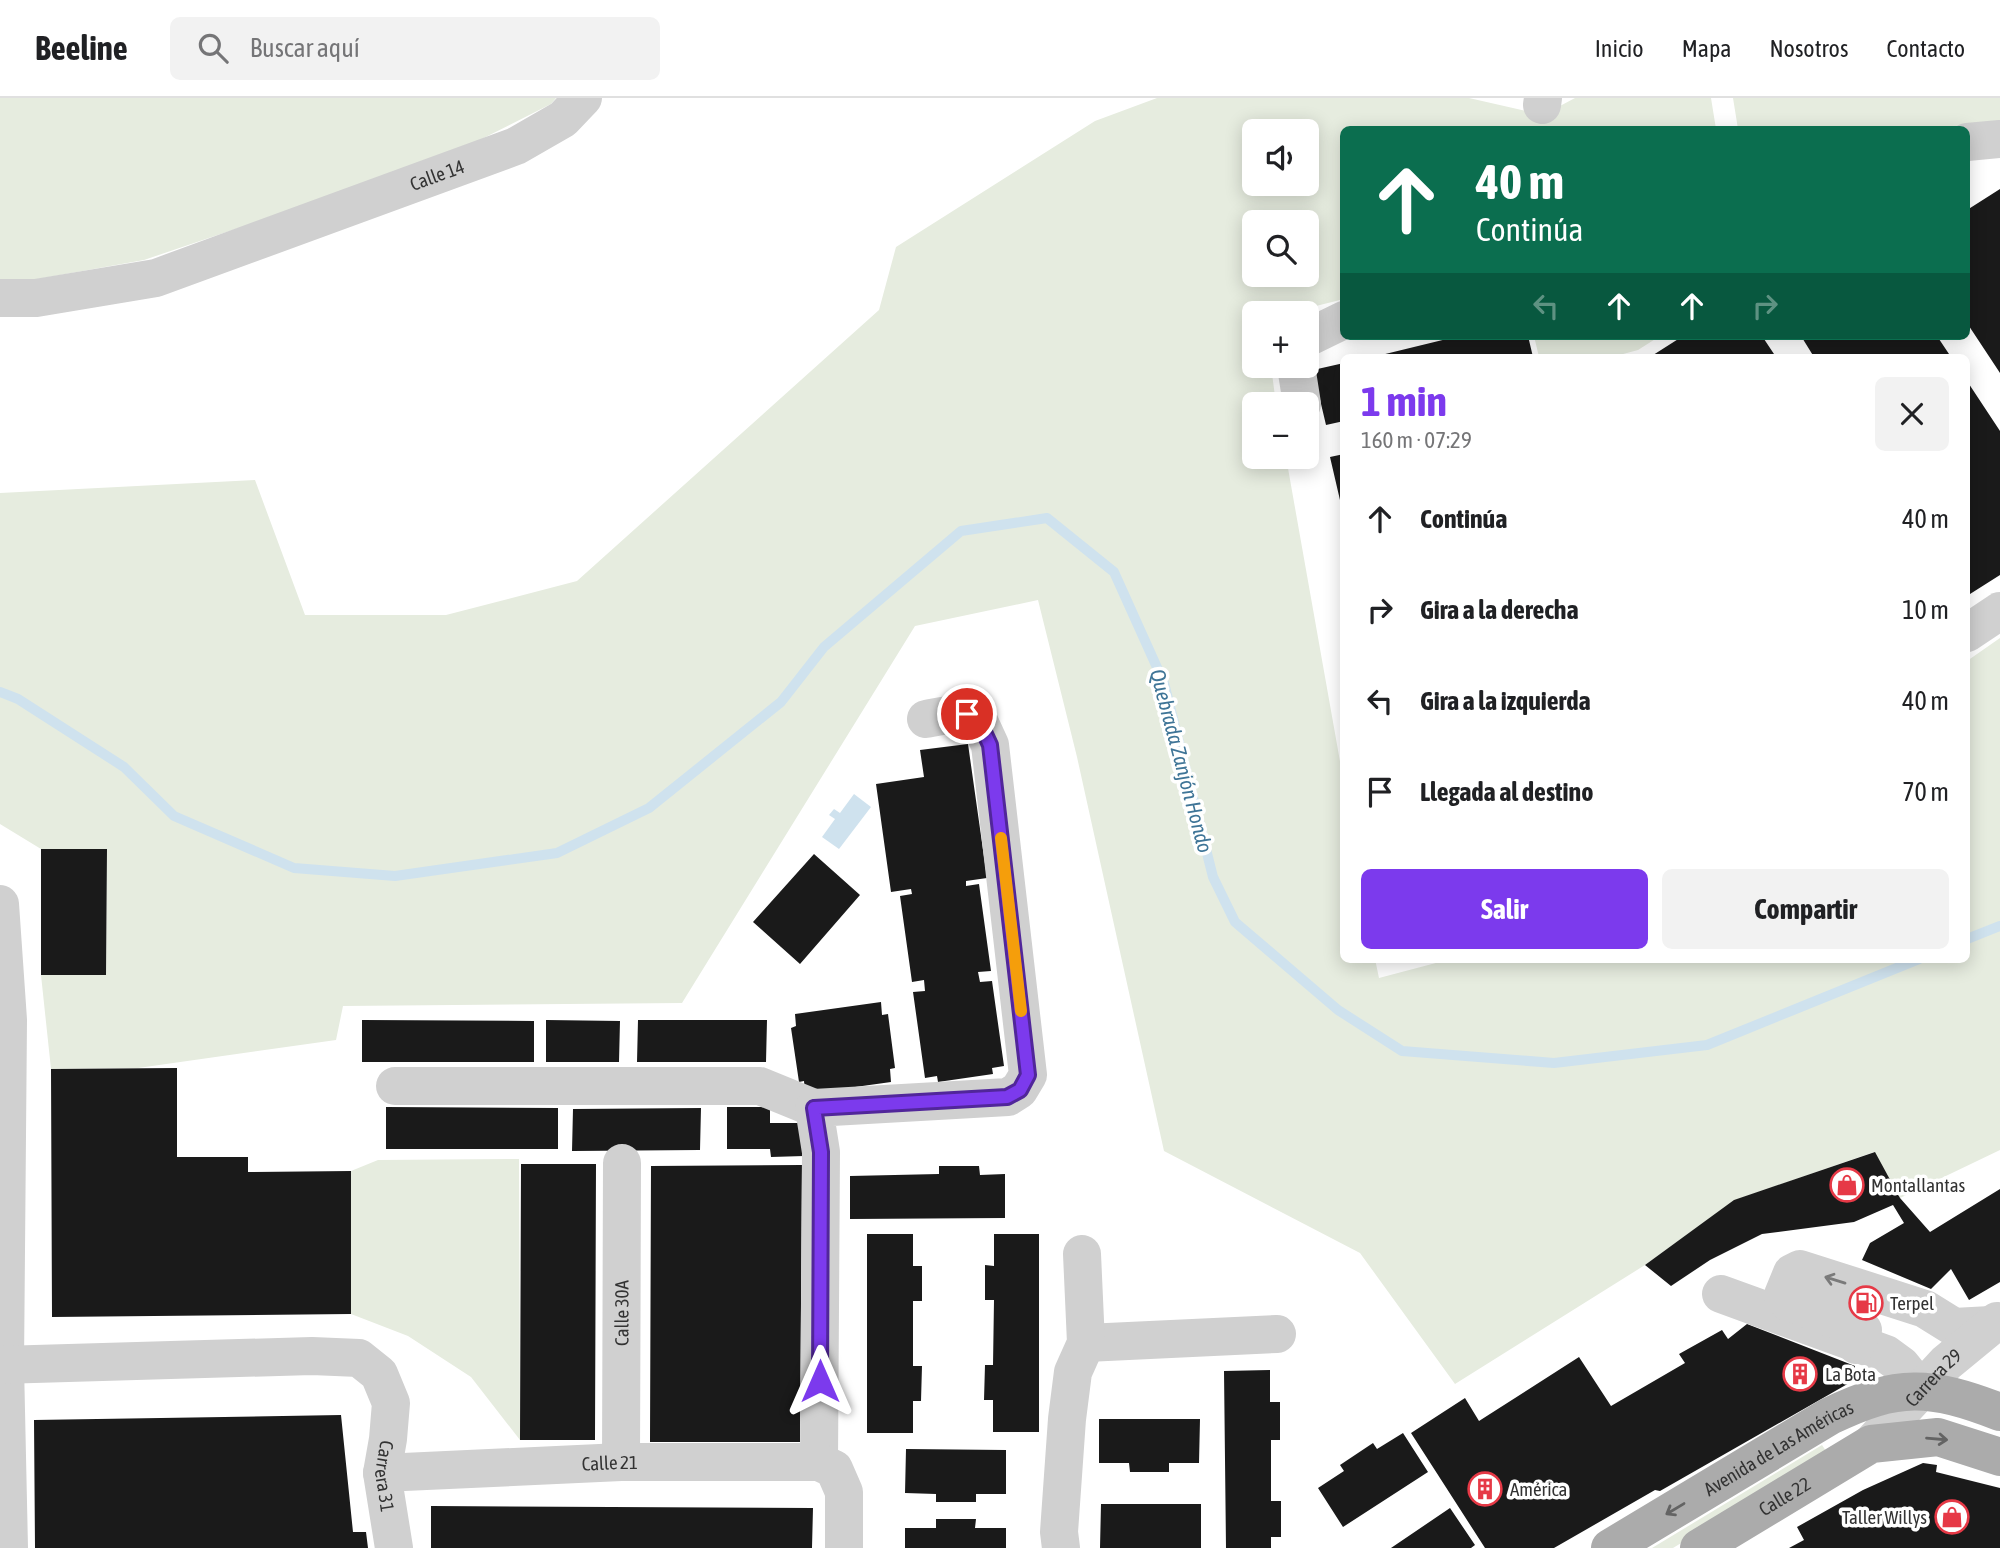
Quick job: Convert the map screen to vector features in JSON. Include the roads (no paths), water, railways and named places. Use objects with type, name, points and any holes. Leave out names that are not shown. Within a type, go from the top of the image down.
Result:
[{"type":"main road","name":"Avenida de Las Américas","points":[[1610,1548],[1830,1416],[1859,1402],[1885,1394],[1922,1391],[1950,1395],[2000,1412]]},
{"type":"main road","points":[[1871,1444],[1938,1437],[2000,1457]]},
{"type":"main road","name":"Calle 22","points":[[1699,1548],[1871,1444]]},
{"type":"street","name":"Calle 14","points":[[0,298],[36,298],[156,278],[516,146],[563,119],[583,98]]},
{"type":"street","points":[[1970,142],[2000,139]]},
{"type":"street","points":[[1319,332],[1340,322]]},
{"type":"street","points":[[1970,631],[2000,611]]},
{"type":"street","points":[[396,1086],[760,1086],[814,1108],[1007,1097],[1020,1090],[1028,1075],[990,745],[978,719],[967,714],[955,713],[926,719]]},
{"type":"street","points":[[0,905],[4,1020],[2,1365],[9,1548]]},
{"type":"street","points":[[814,1108],[821,1152],[827,1466],[844,1492],[844,1548]]},
{"type":"street","name":"Calle 30A","points":[[621,1462],[622,1163]]},
{"type":"street","points":[[1061,1548],[1059,1532],[1067,1419],[1073,1372],[1086,1343],[1082,1254]]},
{"type":"street","points":[[1856,1345],[1863,1330],[1788,1303],[1783,1294],[1792,1273],[1800,1269],[1925,1309],[1955,1327],[1996,1322]]},
{"type":"street","points":[[1721,1294],[1886,1354],[1901,1366],[1922,1391]]},
{"type":"street","name":"Carrera 29","points":[[1871,1444],[1946,1363],[1996,1322]]},
{"type":"street","points":[[1086,1343],[1278,1334]]},
{"type":"street","name":"Carrera 31","points":[[2,1365],[312,1356],[359,1358],[379,1374],[391,1403],[382,1473],[394,1548]]},
{"type":"street","name":"Calle 21","points":[[382,1473],[621,1462],[827,1466]]},
{"type":"water","points":[[854,794],[871,807],[839,849],[822,837],[835,819],[829,815],[834,809],[840,813]]},
{"type":"waterway","name":"Quebrada Zanjón Hondo","points":[[0,692],[18,699],[124,767],[174,816],[294,868],[395,876],[557,853],[649,808],[781,702],[824,647],[961,531],[1047,518],[1114,572],[1164,683],[1213,877],[1235,922],[1338,1010],[1402,1051],[1554,1063],[1707,1045],[1909,963]]},
{"type":"waterway","name":"Quebrada Zanjón Hondo","points":[[1970,938],[2000,926]]},
{"type":"place","name":"Montallantas","points":[[1847,1185]]},
{"type":"place","name":"Terpel","points":[[1866,1303]]},
{"type":"place","name":"La Bota","points":[[1800,1374]]},
{"type":"place","name":"América","points":[[1485,1489]]},
{"type":"place","name":"Taller Willys","points":[[1952,1517]]}]
